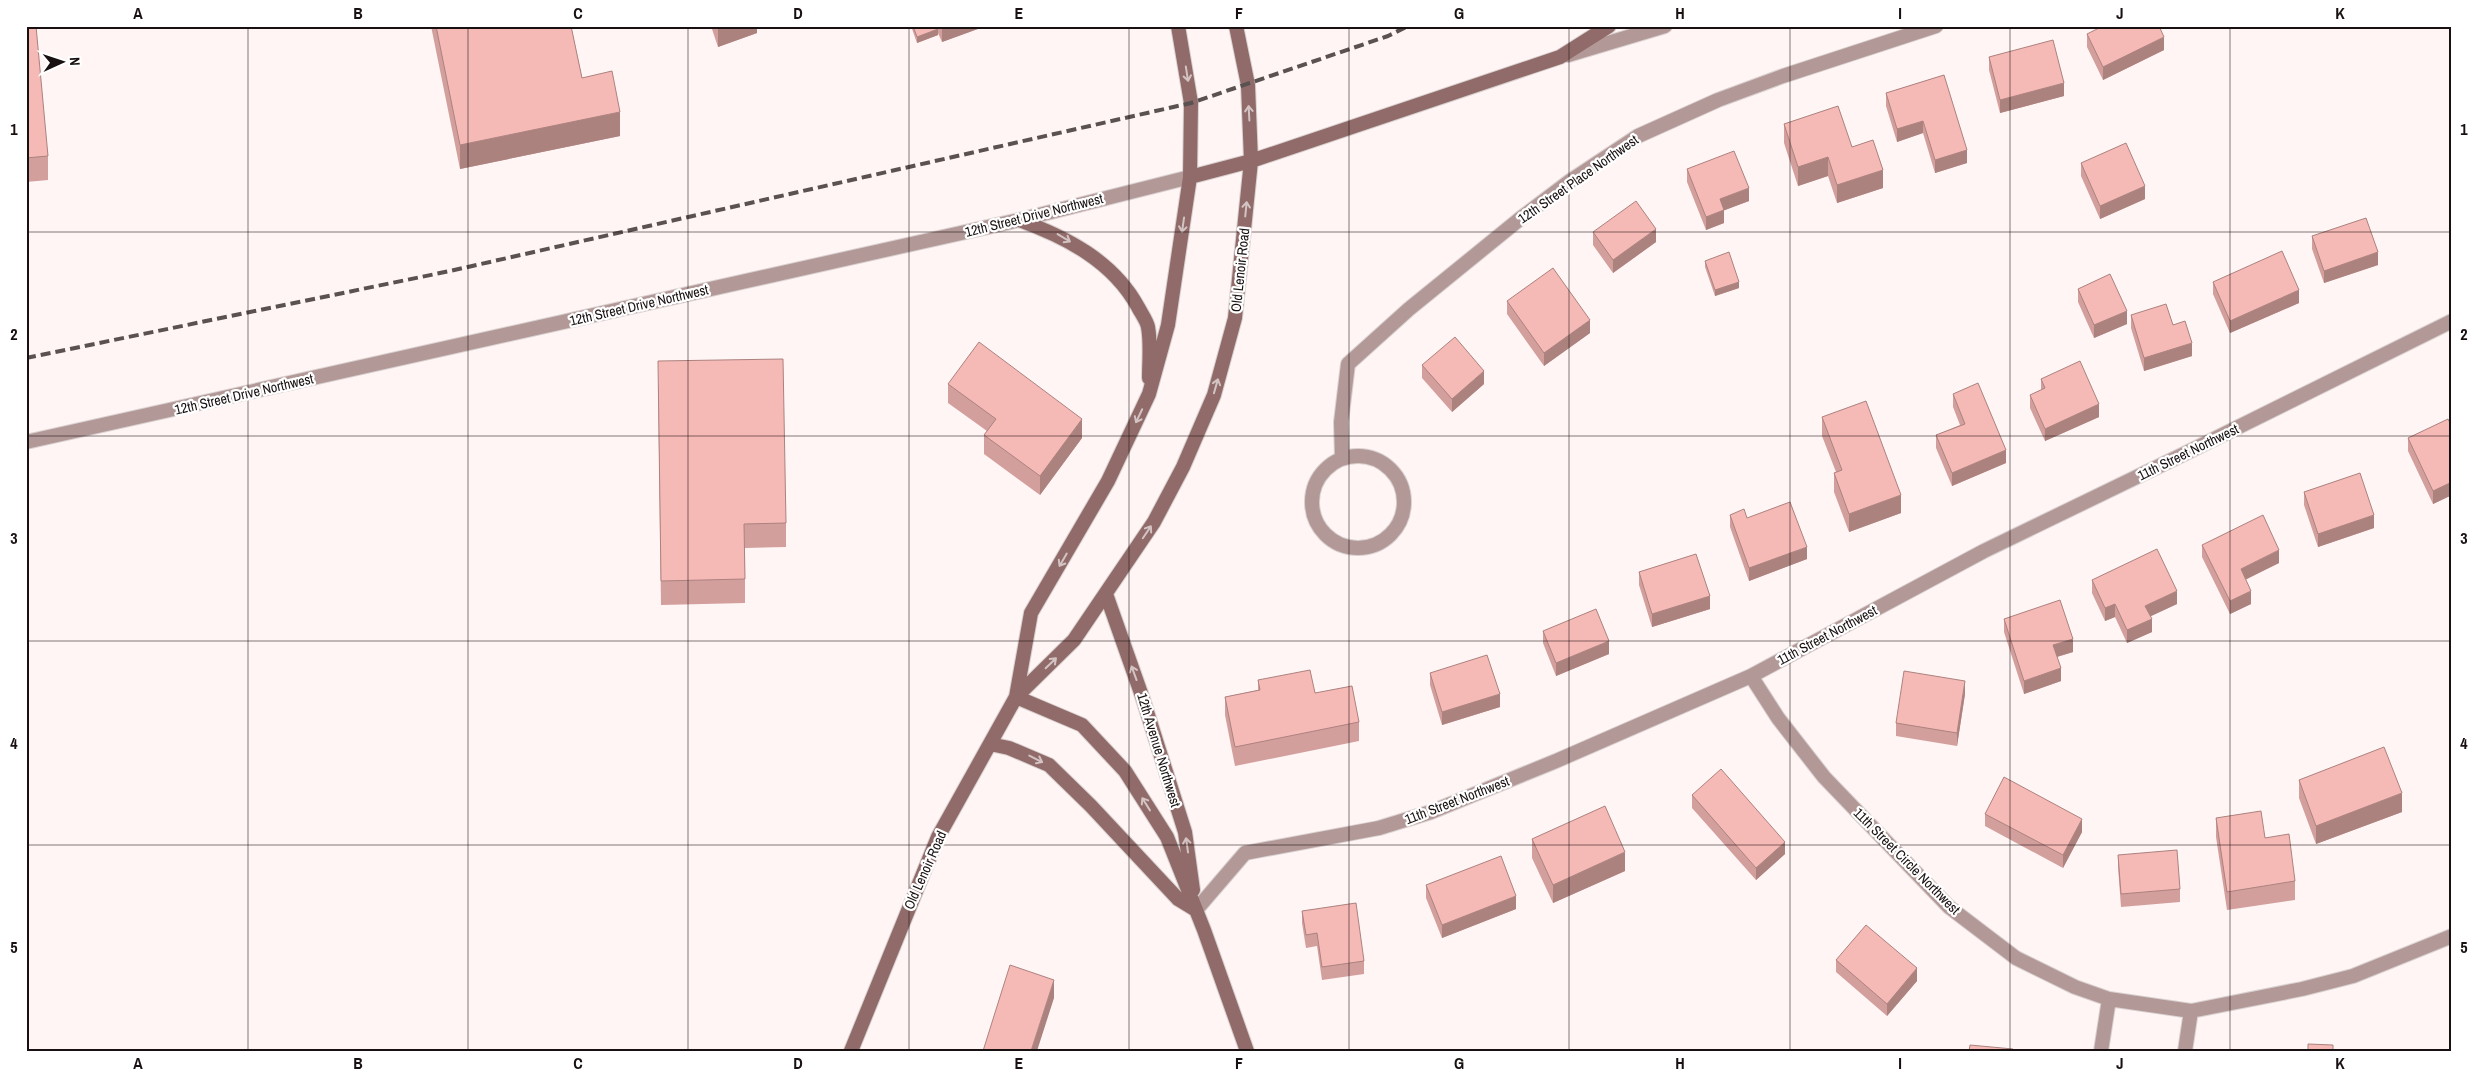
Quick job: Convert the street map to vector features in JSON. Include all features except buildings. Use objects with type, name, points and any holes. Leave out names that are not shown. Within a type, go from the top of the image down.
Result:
[{"type":"main road","name":"Old Lenoir Road","points":[[1016,697],[1031,613],[1108,481],[1149,394],[1168,325],[1190,177],[1191,103],[1178,26]]},
{"type":"main road","name":"Old Lenoir Road","points":[[850,1051],[938,836],[1016,697],[1074,640],[1154,522],[1183,467],[1214,395],[1235,318],[1251,161],[1248,85],[1236,26]]},
{"type":"main road","points":[[1251,161],[1560,57],[1608,26]]},
{"type":"main road","name":"12th Street Drive Northwest","points":[[1190,177],[1251,161]]},
{"type":"main road","points":[[1019,220],[1054,233],[1085,251],[1109,270],[1130,293],[1148,327],[1149,394]]},
{"type":"main road","name":"12th Avenue Northwest","points":[[1106,594],[1142,696],[1185,832],[1196,910]]},
{"type":"main road","name":"12th Avenue Northwest","points":[[1016,697],[1082,725],[1125,771],[1167,837],[1196,910],[1247,1051]]},
{"type":"main road","points":[[990,744],[1009,748],[1049,765],[1091,806],[1178,899],[1196,910]]},
{"type":"street","points":[[1560,57],[1665,26]]},
{"type":"street","name":"12th Street Place Northwest","points":[[1342,459],[1341,422],[1348,364],[1409,308],[1570,181],[1638,136],[1718,100],[1783,76],[1936,26]]},
{"type":"street","name":"12th Street Drive Northwest","points":[[26,442],[1019,220],[1190,177]]},
{"type":"street","name":"11th Street Northwest","points":[[1196,910],[1245,853],[1379,828],[1431,812],[1556,761],[1750,676],[1984,551],[2452,321]]},
{"type":"street","points":[[1357,456],[1372,458],[1386,465],[1396,476],[1403,490],[1404,505],[1401,520],[1393,533],[1381,542],[1359,548],[1337,544],[1325,534],[1316,522],[1312,507],[1313,492],[1319,477],[1329,466],[1342,459],[1357,456]]},
{"type":"street","name":"11th Street Circle Northwest","points":[[1750,676],[1778,718],[1824,777],[1949,907],[2016,958],[2075,987],[2109,999],[2191,1011],[2302,989],[2353,976],[2452,936]]},
{"type":"street","points":[[2100,1051],[2109,999]]},
{"type":"street","points":[[2185,1051],[2191,1011]]},
{"type":"railway","points":[[26,358],[450,271],[1191,103],[1388,36],[1408,26]]}]
